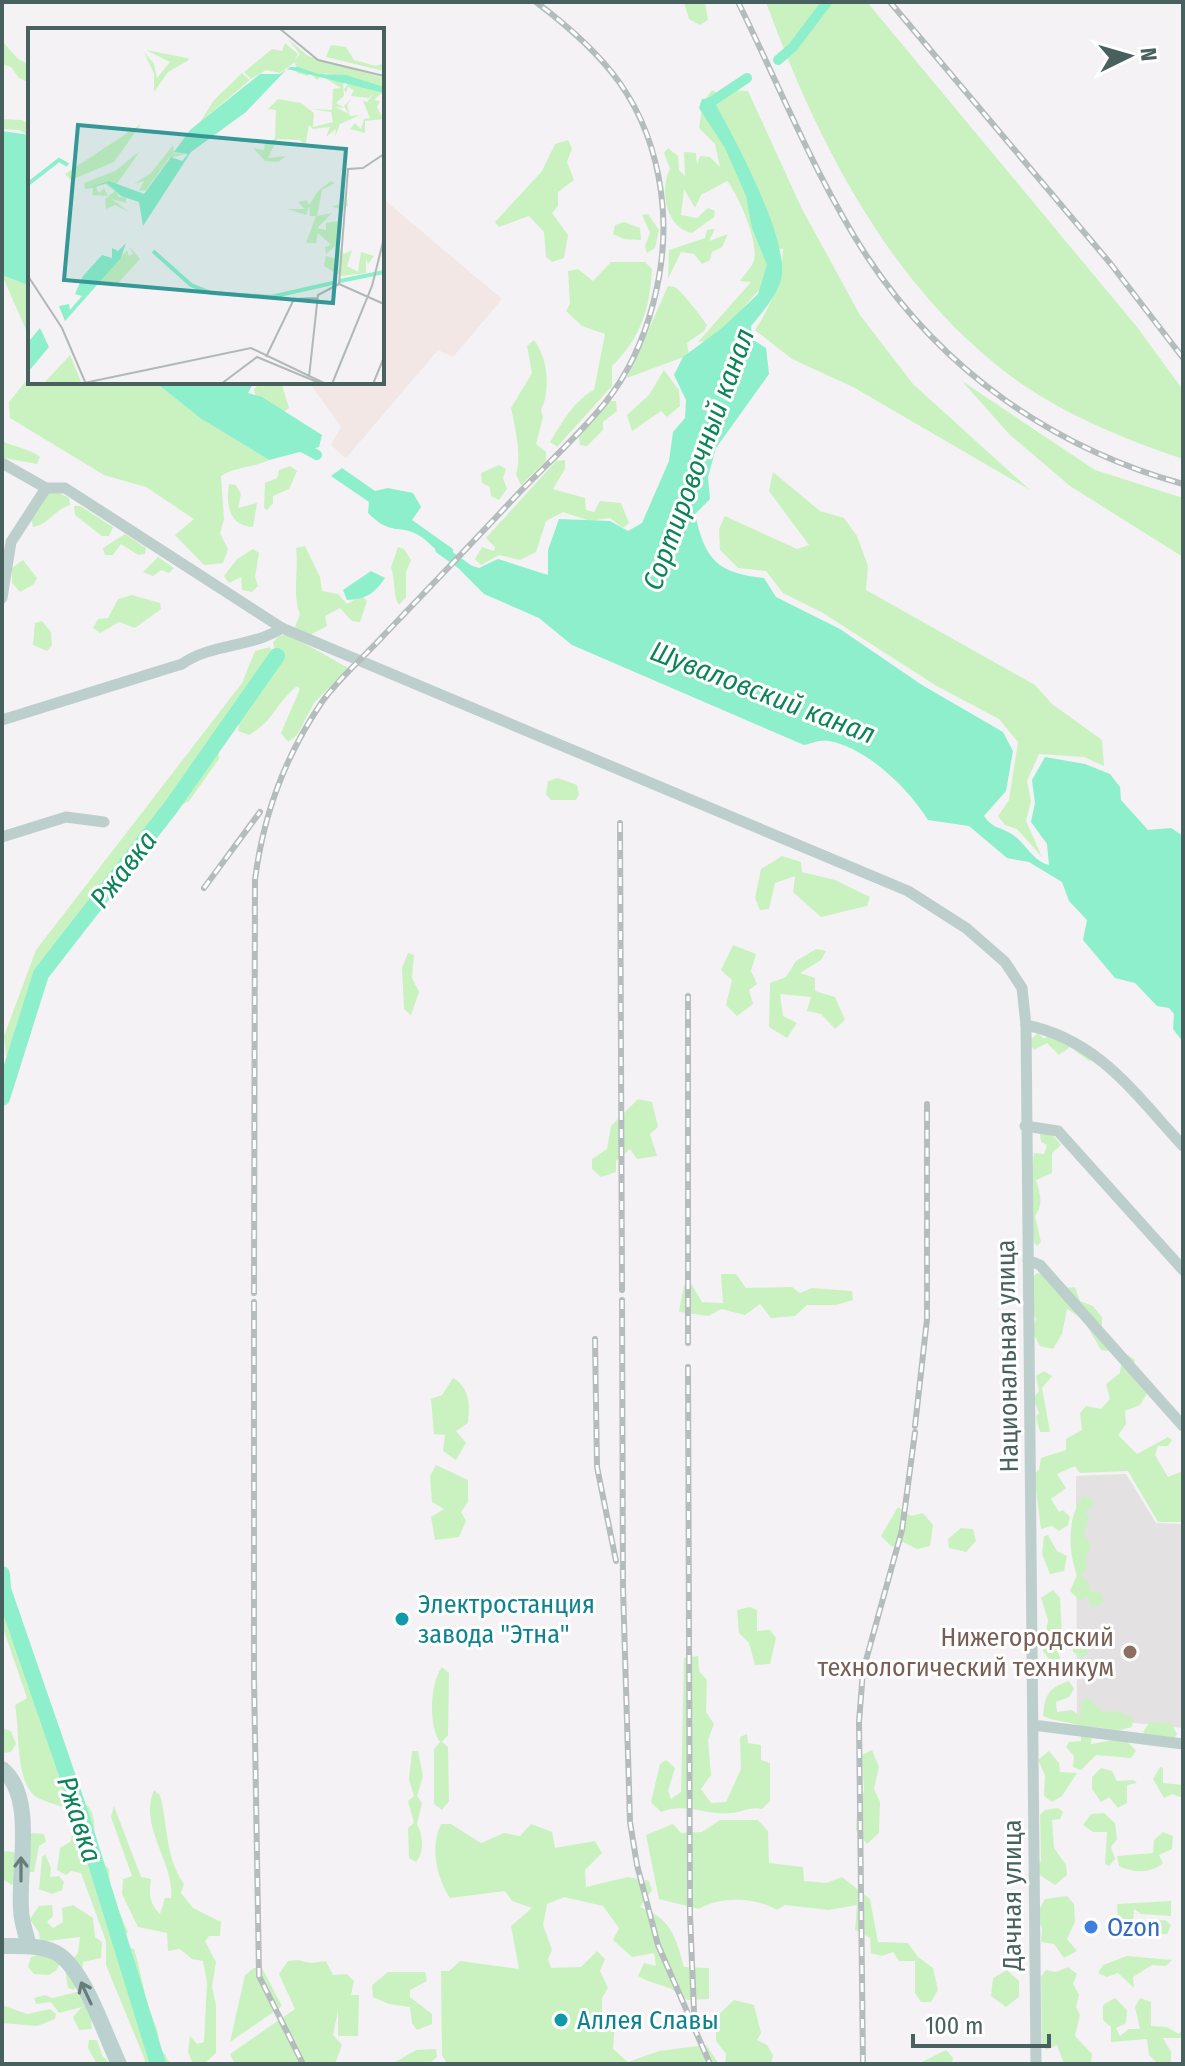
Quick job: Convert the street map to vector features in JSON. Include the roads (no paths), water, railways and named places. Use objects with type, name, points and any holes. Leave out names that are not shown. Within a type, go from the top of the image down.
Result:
[{"type":"street","points":[[2,463],[46,488],[65,488],[282,628],[266,639],[196,654],[182,664],[2,720]]},
{"type":"street","points":[[2,598],[11,542],[46,488]]},
{"type":"street","name":"Национальная улица","points":[[282,628],[482,715],[882,878],[966,928],[1005,962],[1022,988],[1026,1025],[1033,1725]]},
{"type":"street","points":[[2,837],[66,817],[104,822]]},
{"type":"street","points":[[1026,1025],[1049,1029],[1085,1045],[1112,1069],[1183,1146]]},
{"type":"street","points":[[1025,1126],[1058,1131],[1183,1270]]},
{"type":"street","points":[[1028,1260],[1040,1265],[1183,1426]]},
{"type":"street","points":[[1033,1725],[1183,1744]]},
{"type":"street","name":"Дачная улица","points":[[1033,1725],[1036,2064]]},
{"type":"street","points":[[2,1769],[15,1782],[21,1800],[20,1911],[29,1946]]},
{"type":"street","points":[[2,1946],[29,1946],[65,1958],[76,1973],[119,2064]]},
{"type":"water","points":[[712,98],[767,210],[776,234],[782,274],[774,295],[751,326],[752,339],[766,348],[769,374],[716,448],[708,477],[710,499],[695,514],[703,542],[715,561],[724,567],[764,578],[776,597],[840,629],[922,685],[1003,732],[1013,751],[1006,791],[984,816],[993,825],[1016,837],[1043,863],[1049,865],[1047,844],[1031,822],[1035,803],[1032,780],[1045,757],[1085,764],[1110,774],[1120,787],[1121,800],[1148,830],[1171,828],[1183,836],[1183,1042],[1173,1029],[1174,1014],[1169,1008],[1157,1006],[1135,983],[1115,978],[1083,940],[1087,920],[1069,901],[1062,882],[1029,862],[1007,858],[969,826],[928,820],[898,783],[858,752],[826,741],[804,745],[572,645],[539,618],[484,594],[460,570],[463,563],[479,568],[498,559],[548,575],[548,550],[559,519],[610,521],[628,531],[642,523],[669,461],[673,432],[685,418],[686,400],[674,375],[683,357],[722,328],[758,294],[767,265],[752,228],[746,196],[725,148],[699,108],[702,99]]},
{"type":"water","points":[[2,131],[28,135],[28,285],[2,275]]},
{"type":"water","points":[[158,384],[253,384],[248,393],[262,397],[322,435],[319,447],[269,460],[200,418]]},
{"type":"water","points":[[342,468],[375,491],[388,488],[413,493],[421,507],[412,520],[453,549],[453,556],[439,552],[412,532],[383,525],[376,520],[368,513],[369,502],[331,476]]},
{"type":"water","points":[[371,571],[385,578],[369,595],[347,600],[343,590]]},
{"type":"waterway","name":"Сортировочный канал","points":[[778,60],[793,47],[827,2]]},
{"type":"waterway","name":"Сортировочный канал","points":[[708,110],[705,106],[747,78]]},
{"type":"waterway","name":"Шуваловский канал","points":[[298,445],[317,455]]},
{"type":"waterway","name":"Шуваловский канал","points":[[440,549],[472,572]]},
{"type":"waterway","name":"Ржавка","points":[[2,1098],[41,974],[171,807],[277,656]]},
{"type":"waterway","name":"Ржавка","points":[[2,1574],[3,1589],[81,1815],[158,2064]]},
{"type":"railway","points":[[254,1293],[255,880],[264,833],[278,787],[297,744],[336,684],[605,403],[634,357],[653,303],[663,247],[663,219],[655,160],[646,132],[620,83],[603,62],[561,21],[536,2]]},
{"type":"railway","points":[[738,2],[815,165],[849,228],[898,299],[931,336],[966,370],[1046,426],[1135,469],[1183,484]]},
{"type":"railway","points":[[890,2],[1110,263],[1183,358]]},
{"type":"railway","points":[[204,888],[260,812]]},
{"type":"railway","points":[[620,823],[622,1290]]},
{"type":"railway","points":[[688,996],[688,1343]]},
{"type":"railway","points":[[915,1426],[927,1319],[927,1104]]},
{"type":"railway","points":[[622,1300],[623,1588],[630,1822],[637,1865],[658,1945],[710,2064]]},
{"type":"railway","points":[[254,1302],[254,1678],[259,1976],[303,2064]]},
{"type":"railway","points":[[595,1339],[597,1467],[616,1561]]},
{"type":"railway","points":[[688,1367],[690,1914],[694,2012]]},
{"type":"railway","points":[[863,2064],[859,1722],[863,1671],[902,1530],[915,1432]]},
{"type":"place","name":"Электростанция завода \"Этна\"","points":[[402,1619]]},
{"type":"place","name":"Нижегородский технологический техникум","points":[[1130,1652]]},
{"type":"place","name":"Ozon","points":[[1091,1927]]},
{"type":"place","name":"Аллея Славы","points":[[561,2020]]}]
